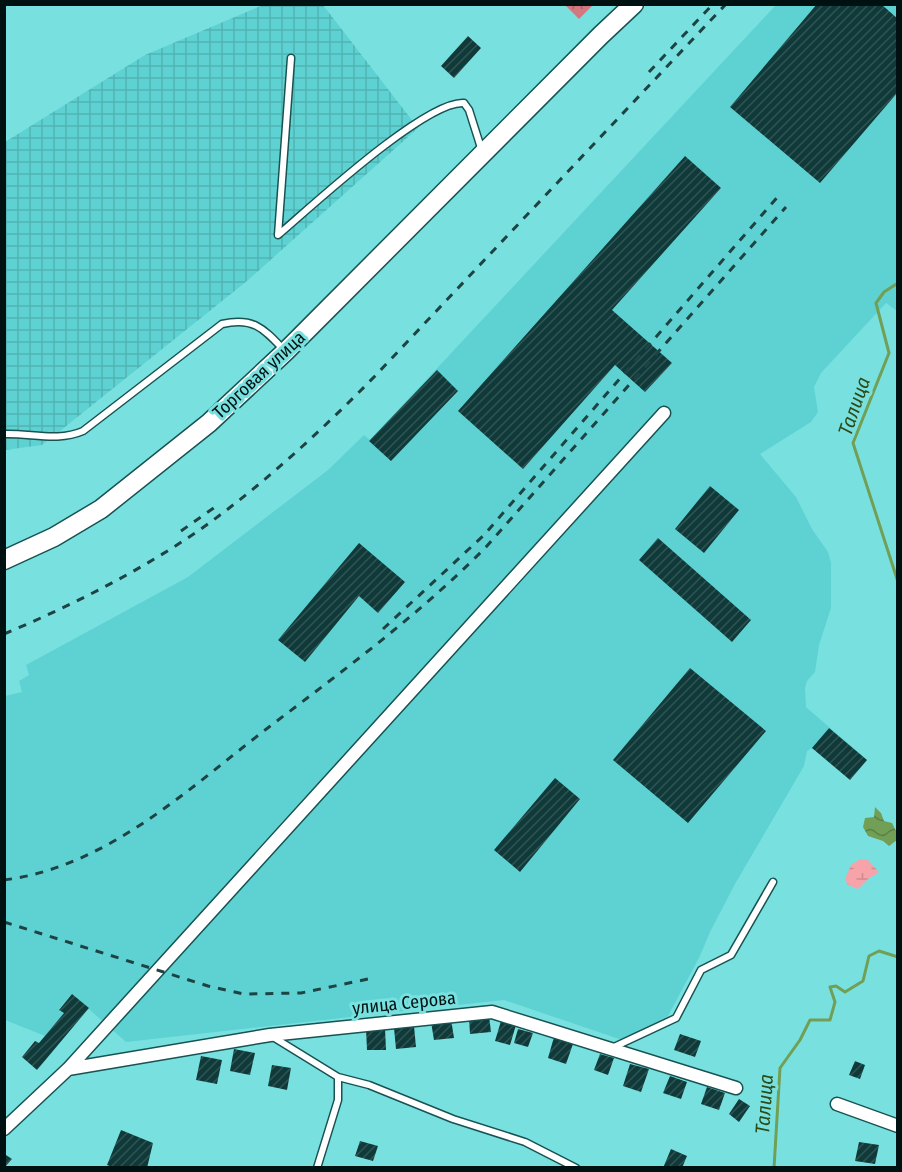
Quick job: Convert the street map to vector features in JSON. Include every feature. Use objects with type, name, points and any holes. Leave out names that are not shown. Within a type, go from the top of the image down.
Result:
[{"type":"street","name":"Торговая улица","points":[[4,560],[54,537],[101,509],[209,423],[286,351],[634,4]]},
{"type":"street","points":[[4,1129],[68,1069],[664,413]]},
{"type":"street","name":"улица Серова","points":[[68,1069],[270,1035],[492,1012],[736,1088]]},
{"type":"street","points":[[837,1104],[897,1126]]},
{"type":"lane","points":[[291,58],[278,235],[402,131],[441,107],[455,102],[464,103],[470,110],[483,153]]},
{"type":"lane","points":[[4,434],[60,436],[83,431],[222,324],[244,321],[254,324],[264,330],[286,351]]},
{"type":"lane","points":[[611,1049],[651,1032],[676,1018],[701,970],[731,954],[773,882]]},
{"type":"lane","points":[[270,1035],[338,1077],[369,1085],[453,1119],[525,1142],[576,1167]]},
{"type":"lane","points":[[317,1167],[338,1100],[338,1077]]},
{"type":"shaded area","points":[[263,5],[323,5],[418,128],[247,281],[60,431],[42,445],[5,450],[5,142],[145,55]]},
{"type":"shaded area","points":[[776,5],[897,5],[897,311],[886,303],[821,373],[814,387],[818,412],[811,422],[760,454],[796,497],[812,529],[828,552],[831,563],[831,608],[819,645],[815,672],[807,681],[805,688],[806,707],[867,760],[850,780],[812,748],[807,751],[804,766],[735,884],[668,1016],[622,1040],[504,1000],[126,1042],[72,994],[59,1009],[64,1013],[45,1036],[5,1020],[5,696],[22,692],[19,681],[29,675],[26,665],[188,577],[328,470],[364,435],[370,440]]},
{"type":"green space","points":[[565,5],[593,5],[579,19]]},
{"type":"green space","points":[[860,859],[868,860],[879,872],[858,889],[848,885],[845,879],[851,865]]},
{"type":"water","points":[[875,807],[881,813],[884,821],[892,823],[897,833],[897,840],[889,846],[883,841],[868,836],[863,827],[865,818],[874,817]]},
{"type":"building","points":[[817,4],[881,4],[898,19],[898,92],[820,183],[730,107]]},
{"type":"building","points":[[468,36],[481,48],[454,78],[441,66]]},
{"type":"building","points":[[685,156],[721,188],[612,310],[672,363],[645,392],[615,365],[523,469],[458,411]]},
{"type":"building","points":[[437,370],[458,391],[391,461],[369,441]]},
{"type":"building","points":[[710,486],[739,510],[704,553],[675,529]]},
{"type":"building","points":[[658,538],[751,620],[732,642],[639,560]]},
{"type":"building","points":[[359,543],[405,582],[378,613],[359,596],[305,662],[278,640]]},
{"type":"building","points":[[690,668],[766,731],[688,823],[613,760]]},
{"type":"building","points":[[829,728],[867,760],[850,780],[812,748]]},
{"type":"building","points":[[555,778],[580,799],[520,872],[494,850]]},
{"type":"building","points":[[72,994],[89,1008],[37,1070],[22,1057],[35,1041],[39,1043],[64,1013],[59,1010]]},
{"type":"building","points":[[489,1016],[491,1032],[470,1034],[469,1018]]},
{"type":"building","points":[[451,1019],[454,1038],[434,1040],[431,1022]]},
{"type":"building","points":[[501,1021],[516,1025],[510,1045],[495,1041]]},
{"type":"building","points":[[414,1026],[416,1047],[396,1049],[394,1028]]},
{"type":"building","points":[[385,1028],[386,1050],[367,1050],[366,1029]]},
{"type":"building","points":[[518,1029],[533,1033],[528,1047],[514,1043]]},
{"type":"building","points":[[680,1034],[701,1041],[695,1057],[674,1050]]},
{"type":"building","points":[[554,1037],[573,1044],[566,1064],[548,1058]]},
{"type":"building","points":[[234,1049],[255,1053],[250,1075],[230,1071]]},
{"type":"building","points":[[600,1054],[614,1058],[608,1075],[594,1070]]},
{"type":"building","points":[[201,1056],[222,1060],[217,1084],[196,1080]]},
{"type":"building","points":[[855,1061],[865,1065],[860,1079],[849,1075]]},
{"type":"building","points":[[630,1064],[649,1069],[641,1092],[623,1086]]},
{"type":"building","points":[[272,1065],[291,1068],[287,1090],[268,1086]]},
{"type":"building","points":[[670,1076],[687,1082],[681,1099],[663,1093]]},
{"type":"building","points":[[707,1087],[725,1093],[719,1110],[701,1104]]},
{"type":"building","points":[[739,1099],[750,1106],[739,1122],[729,1114]]},
{"type":"building","points":[[121,1130],[153,1143],[147,1168],[115,1168],[107,1165]]},
{"type":"building","points":[[360,1141],[378,1146],[373,1161],[355,1156]]},
{"type":"building","points":[[859,1142],[879,1145],[875,1164],[855,1161]]},
{"type":"building","points":[[671,1149],[687,1156],[682,1168],[663,1168]]},
{"type":"building","points":[[6,1155],[12,1159],[4,1168],[4,1158]]},
{"type":"waterway","name":"Талица","points":[[898,283],[884,292],[876,303],[889,353],[853,443],[898,582]]},
{"type":"waterway","name":"Талица","points":[[774,1168],[780,1068],[800,1040],[810,1020],[830,1020],[835,1002],[830,987],[836,986],[845,992],[863,981],[869,956],[879,951],[898,957]]},
{"type":"railway","points":[[649,72],[713,4]]},
{"type":"railway","points":[[4,634],[81,599],[154,559],[224,512],[291,456],[375,376],[726,4]]},
{"type":"railway","points":[[383,629],[484,535],[781,193]]},
{"type":"railway","points":[[4,880],[42,872],[78,859],[146,822],[353,663],[435,595],[486,547],[786,207]]},
{"type":"railway","points":[[181,531],[215,507]]},
{"type":"railway","points":[[4,922],[208,986],[244,994],[301,993],[373,978]]}]
